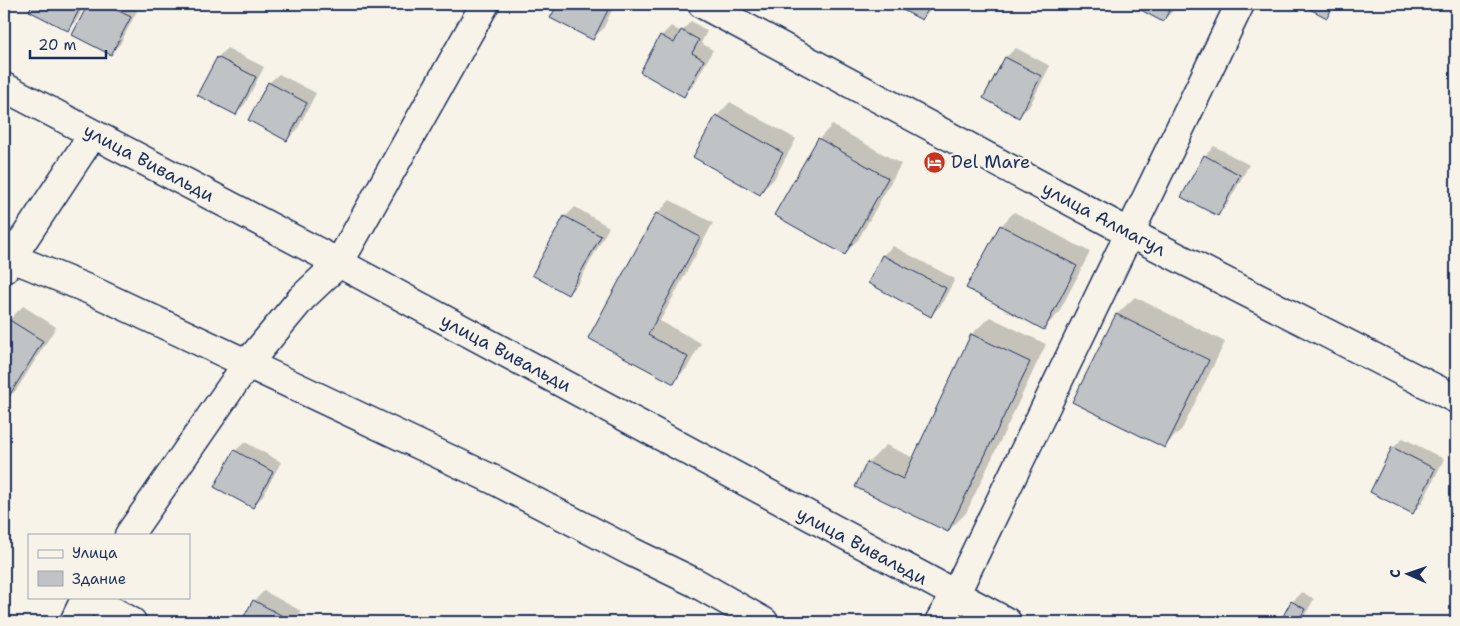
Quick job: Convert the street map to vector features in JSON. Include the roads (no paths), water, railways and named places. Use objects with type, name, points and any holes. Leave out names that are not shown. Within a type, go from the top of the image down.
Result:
[{"type":"street","points":[[130,534],[246,364],[302,298],[339,263],[485,4]]},
{"type":"street","name":"улица Алмагул","points":[[702,4],[1130,233],[1456,399]]},
{"type":"street","points":[[939,622],[955,596],[1240,4]]},
{"type":"street","name":"улица Вивальди","points":[[4,87],[339,263],[955,596],[1007,622]]},
{"type":"street","points":[[7,264],[93,134]]},
{"type":"street","points":[[7,264],[27,264],[95,292],[335,404],[494,480],[696,583],[764,622]]},
{"type":"street","points":[[74,622],[86,598]]},
{"type":"street","points":[[89,598],[132,622]]},
{"type":"place","name":"Del Mare","points":[[935,162]]}]
